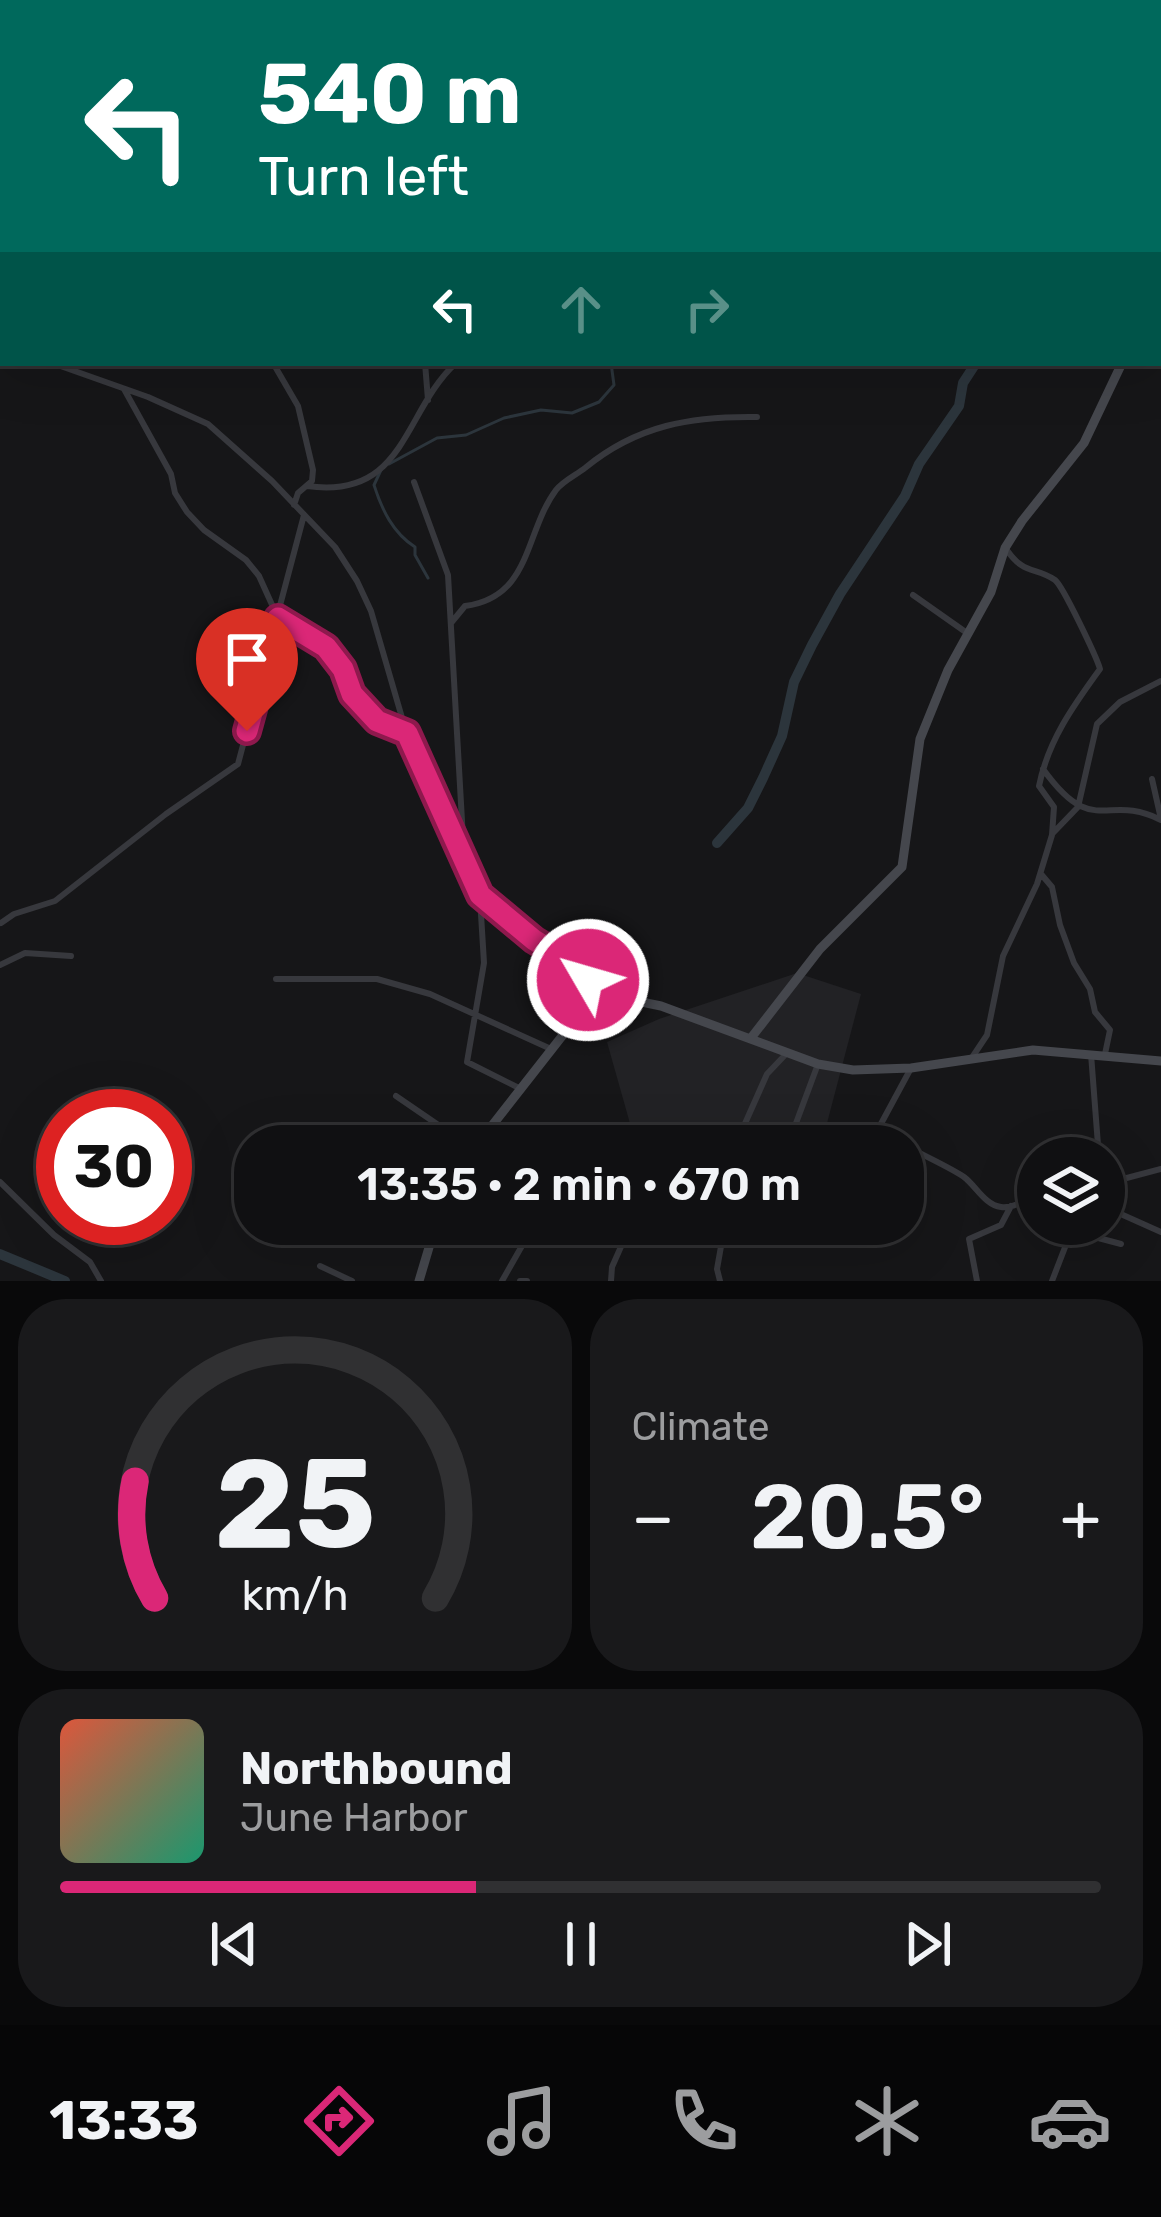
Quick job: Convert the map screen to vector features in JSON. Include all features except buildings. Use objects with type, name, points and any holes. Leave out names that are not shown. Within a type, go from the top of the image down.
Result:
[{"type":"street","points":[[60,366],[208,424],[342,556],[357,580],[385,653],[407,733],[480,895],[484,963],[468,1065],[521,1089]]},
{"type":"street","points":[[275,366],[298,406],[313,470],[294,506]]},
{"type":"street","points":[[424,366],[428,400]]},
{"type":"street","points":[[308,486],[339,488],[363,479],[399,450],[441,378],[453,366]]},
{"type":"street","points":[[751,1038],[820,949],[902,866],[920,739],[967,633],[991,592],[1005,548],[1084,443],[1121,366]]},
{"type":"street","points":[[124,389],[171,474],[179,502],[204,530],[246,560],[259,576],[278,618],[326,647],[343,669],[352,694],[377,721],[407,733]]},
{"type":"street","points":[[451,623],[459,610],[486,604],[513,579],[558,487],[610,449],[678,421],[757,417]]},
{"type":"street","points":[[414,482],[442,550],[451,623],[464,863]]},
{"type":"street","points":[[1,923],[55,901],[238,764],[304,515]]},
{"type":"street","points":[[971,1059],[987,1035],[1003,956],[1052,835],[1054,807],[1039,786],[1043,770],[1070,709],[1100,669],[1062,587],[1029,573],[1005,548]]},
{"type":"street","points":[[913,595],[967,633]]},
{"type":"street","points":[[1052,835],[1078,807],[1096,724],[1120,702],[1161,681]]},
{"type":"street","points":[[1043,770],[1078,807],[1105,813],[1139,811],[1161,820]]},
{"type":"street","points":[[1152,779],[1161,820]]},
{"type":"street","points":[[1040,874],[1052,887],[1060,925],[1074,963],[1090,988],[1095,1012],[1110,1030],[1106,1054]]},
{"type":"street","points":[[480,895],[534,940],[622,998],[661,1006],[818,1064],[853,1070],[911,1068],[1033,1050],[1161,1060]]},
{"type":"street","points":[[0,965],[25,953],[70,956]]},
{"type":"street","points":[[490,1125],[581,1012],[587,972]]},
{"type":"street","points":[[276,979],[377,979],[430,994],[551,1049]]},
{"type":"street","points":[[581,1012],[622,998]]},
{"type":"street","points":[[1091,1053],[1098,1137]]},
{"type":"street","points":[[744,1125],[767,1074],[786,1054]]},
{"type":"street","points":[[795,1125],[818,1064]]},
{"type":"street","points":[[881,1125],[911,1068]]},
{"type":"street","points":[[396,1096],[440,1125]]},
{"type":"street","points":[[924,1154],[946,1165],[994,1205],[1011,1206]]},
{"type":"street","points":[[1125,1180],[1161,1169]]},
{"type":"street","points":[[0,1182],[54,1235],[90,1262],[101,1281]]},
{"type":"street","points":[[977,1281],[969,1239],[1001,1225],[1017,1202]]},
{"type":"street","points":[[1125,1216],[1161,1232]]},
{"type":"street","points":[[419,1281],[430,1245]]},
{"type":"street","points":[[502,1281],[522,1245]]},
{"type":"street","points":[[611,1281],[611,1268],[621,1245]]},
{"type":"street","points":[[720,1281],[721,1245]]},
{"type":"street","points":[[1052,1281],[1065,1245]]},
{"type":"street","points":[[320,1266],[352,1281]]},
{"type":"shaded area","points":[[797,973],[861,994],[827,1125],[630,1125],[607,1042],[659,1019]]},
{"type":"waterway","points":[[389,464],[437,438],[466,435],[504,418],[541,410],[572,413],[599,402],[614,385],[611,366]]},
{"type":"waterway","points":[[717,843],[748,808],[782,736],[794,682],[812,645],[905,496],[919,464],[959,406],[963,383],[974,366]]},
{"type":"waterway","points":[[381,470],[374,485],[381,503],[394,528],[415,547],[428,578]]},
{"type":"waterway","points":[[0,1254],[65,1281]]},
{"type":"route","points":[[247,731],[278,618],[337,658],[352,694],[377,721],[407,733],[480,895],[534,940],[587,972],[588,980]]}]
